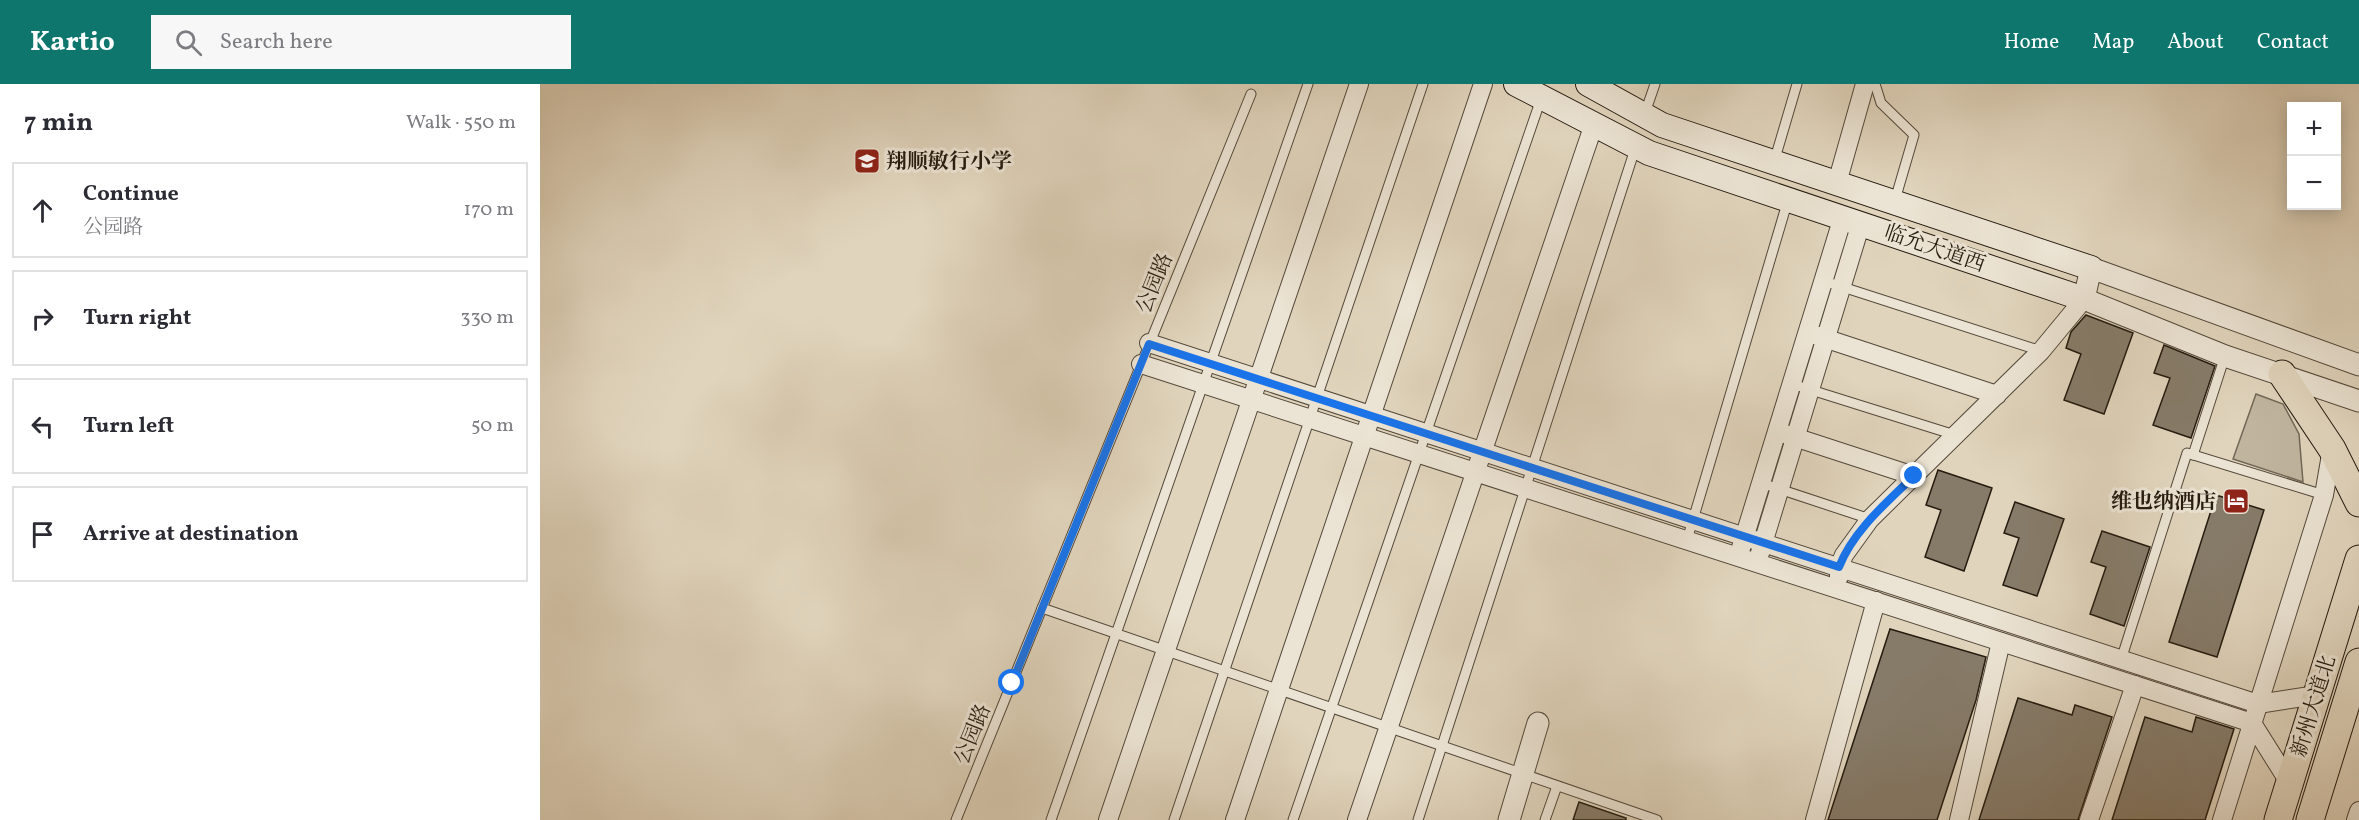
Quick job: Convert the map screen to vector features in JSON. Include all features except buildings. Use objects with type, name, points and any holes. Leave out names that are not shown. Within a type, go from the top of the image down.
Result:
[{"type":"main road","name":"临允大道西","points":[[1516,84],[1649,153],[2084,299]]},
{"type":"main road","name":"临允大道西","points":[[1588,84],[1662,125],[2091,268]]},
{"type":"main road","points":[[2282,374],[2332,449],[2359,503]]},
{"type":"main road","name":"新州大道北","points":[[2278,820],[2359,558]]},
{"type":"main road","name":"新州大道北","points":[[2310,820],[2359,662]]},
{"type":"street","points":[[1108,820],[1359,84]]},
{"type":"street","points":[[1235,820],[1483,84]]},
{"type":"street","points":[[1837,183],[1865,84]]},
{"type":"street","points":[[1357,820],[1594,124]]},
{"type":"street","points":[[1739,557],[1824,281],[1852,220]]},
{"type":"street","points":[[1757,563],[1841,286],[1852,220]]},
{"type":"street","points":[[1838,589],[1839,567],[1844,555],[1870,519],[2041,351],[2084,299],[2091,268]]},
{"type":"street","name":"临允大道西","points":[[2091,268],[2359,365]]},
{"type":"street","name":"临允大道西","points":[[2084,299],[2225,356],[2359,400]]},
{"type":"street","points":[[1808,333],[1997,395]]},
{"type":"street","points":[[1149,344],[2258,704],[2317,695]]},
{"type":"street","points":[[1141,364],[2252,723],[2289,782]]},
{"type":"street","points":[[1777,432],[1914,476]]},
{"type":"street","points":[[2222,820],[2324,495],[2332,449]]},
{"type":"street","points":[[1815,820],[1876,601]]},
{"type":"street","points":[[1959,820],[2001,642]]},
{"type":"street","points":[[2089,820],[2135,685]]},
{"type":"street","points":[[1509,820],[1538,723]]},
{"type":"street","points":[[2356,820],[2359,811]]},
{"type":"lane","points":[[1051,820],[1308,84]]},
{"type":"lane","points":[[1174,820],[1423,84]]},
{"type":"lane","points":[[1645,115],[1655,84]]},
{"type":"lane","points":[[1774,162],[1797,84]]},
{"type":"lane","points":[[1875,84],[1881,103],[1914,135],[1895,203]]},
{"type":"lane","name":"公园路","points":[[956,820],[1251,94]]},
{"type":"lane","points":[[1293,820],[1542,97]]},
{"type":"lane","points":[[1418,820],[1636,146]]},
{"type":"lane","points":[[1686,540],[1789,199]]},
{"type":"lane","points":[[1824,281],[2041,351]]},
{"type":"lane","points":[[2193,455],[2225,356]]},
{"type":"lane","points":[[1792,384],[1955,435]]},
{"type":"lane","points":[[2115,679],[2187,453],[2324,495]]},
{"type":"lane","points":[[1761,483],[1870,519]]},
{"type":"lane","points":[[1042,608],[1657,820]]},
{"type":"lane","points":[[1545,820],[1557,786]]},
{"type":"shaded area","points":[[2256,394],[2283,404],[2299,434],[2303,482],[2233,459]]},
{"type":"place","name":"翔顺敏行小学","points":[[867,161]]},
{"type":"place","name":"维也纳酒店","points":[[2236,501]]},
{"type":"route","points":[[1012,683],[1149,344],[1839,567],[1844,555],[1870,519],[1914,476]]}]
